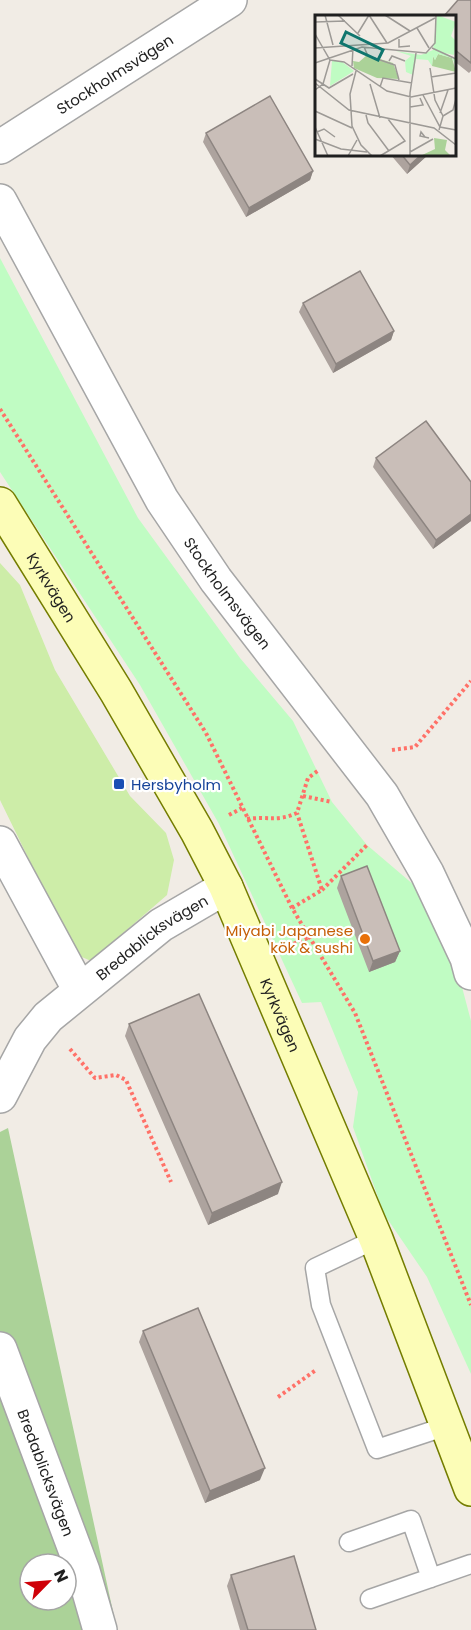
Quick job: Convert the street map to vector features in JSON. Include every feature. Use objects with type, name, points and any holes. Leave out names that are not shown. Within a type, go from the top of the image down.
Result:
[{"type":"street","name":"Stockholmsvägen","points":[[0,147],[230,0]]},
{"type":"street","name":"Stockholmsvägen","points":[[0,201],[162,500],[216,580],[382,795],[427,873],[467,958],[471,974]]},
{"type":"street","name":"Kyrkvägen","points":[[4,515],[192,820],[226,887],[376,1239],[471,1490]]},
{"type":"street","name":"Bredablicksvägen","points":[[0,843],[79,989]]},
{"type":"street","name":"Bredablicksvägen","points":[[0,1096],[30,1039],[42,1024],[79,989],[160,925],[226,887]]},
{"type":"street","name":"Bredablicksvägen","points":[[0,1349],[83,1571],[100,1630]]},
{"type":"lane","points":[[376,1239],[315,1268],[321,1305],[377,1449],[447,1426]]},
{"type":"lane","points":[[349,1542],[411,1520],[431,1578]]},
{"type":"lane","points":[[370,1599],[471,1564]]},
{"type":"path","points":[[0,409],[206,733],[292,908],[355,1013],[471,1305]]},
{"type":"path","points":[[303,796],[332,802]]},
{"type":"path","points":[[297,813],[322,890]]},
{"type":"path","points":[[292,908],[322,890],[366,845]]},
{"type":"path","points":[[42,1024],[67,1045],[95,1078],[116,1075],[126,1080],[171,1182]]},
{"type":"green space","points":[[0,258],[138,518],[240,658],[293,721],[332,802],[367,845],[421,891],[453,953],[471,1021],[471,1374],[427,1277],[384,1214],[353,1127],[358,1092],[321,1002],[302,1003],[219,824],[140,685],[0,472]]},
{"type":"green space","points":[[0,563],[20,585],[55,670],[130,796],[166,833],[174,860],[167,895],[91,961],[75,954],[0,800]]},
{"type":"green space","points":[[8,1128],[117,1630],[0,1630],[0,1132]]},
{"type":"building","points":[[458,0],[471,0],[471,63],[456,51],[456,15],[445,15]]},
{"type":"building","points":[[270,96],[313,171],[249,208],[206,133]]},
{"type":"building","points":[[403,156],[420,156],[410,165]]},
{"type":"building","points":[[360,271],[394,331],[336,364],[303,303]]},
{"type":"building","points":[[426,421],[471,482],[471,514],[436,540],[376,458]]},
{"type":"building","points":[[367,866],[400,951],[373,961],[341,876]]},
{"type":"building","points":[[199,994],[282,1182],[212,1213],[129,1024]]},
{"type":"building","points":[[198,1308],[265,1468],[210,1491],[143,1331]]},
{"type":"building","points":[[294,1556],[316,1630],[248,1630],[231,1575]]},
{"type":"place","name":"Hersbyholm","points":[[119,784]]},
{"type":"place","name":"Miyabi Japanese kök & sushi","points":[[365,939]]}]
